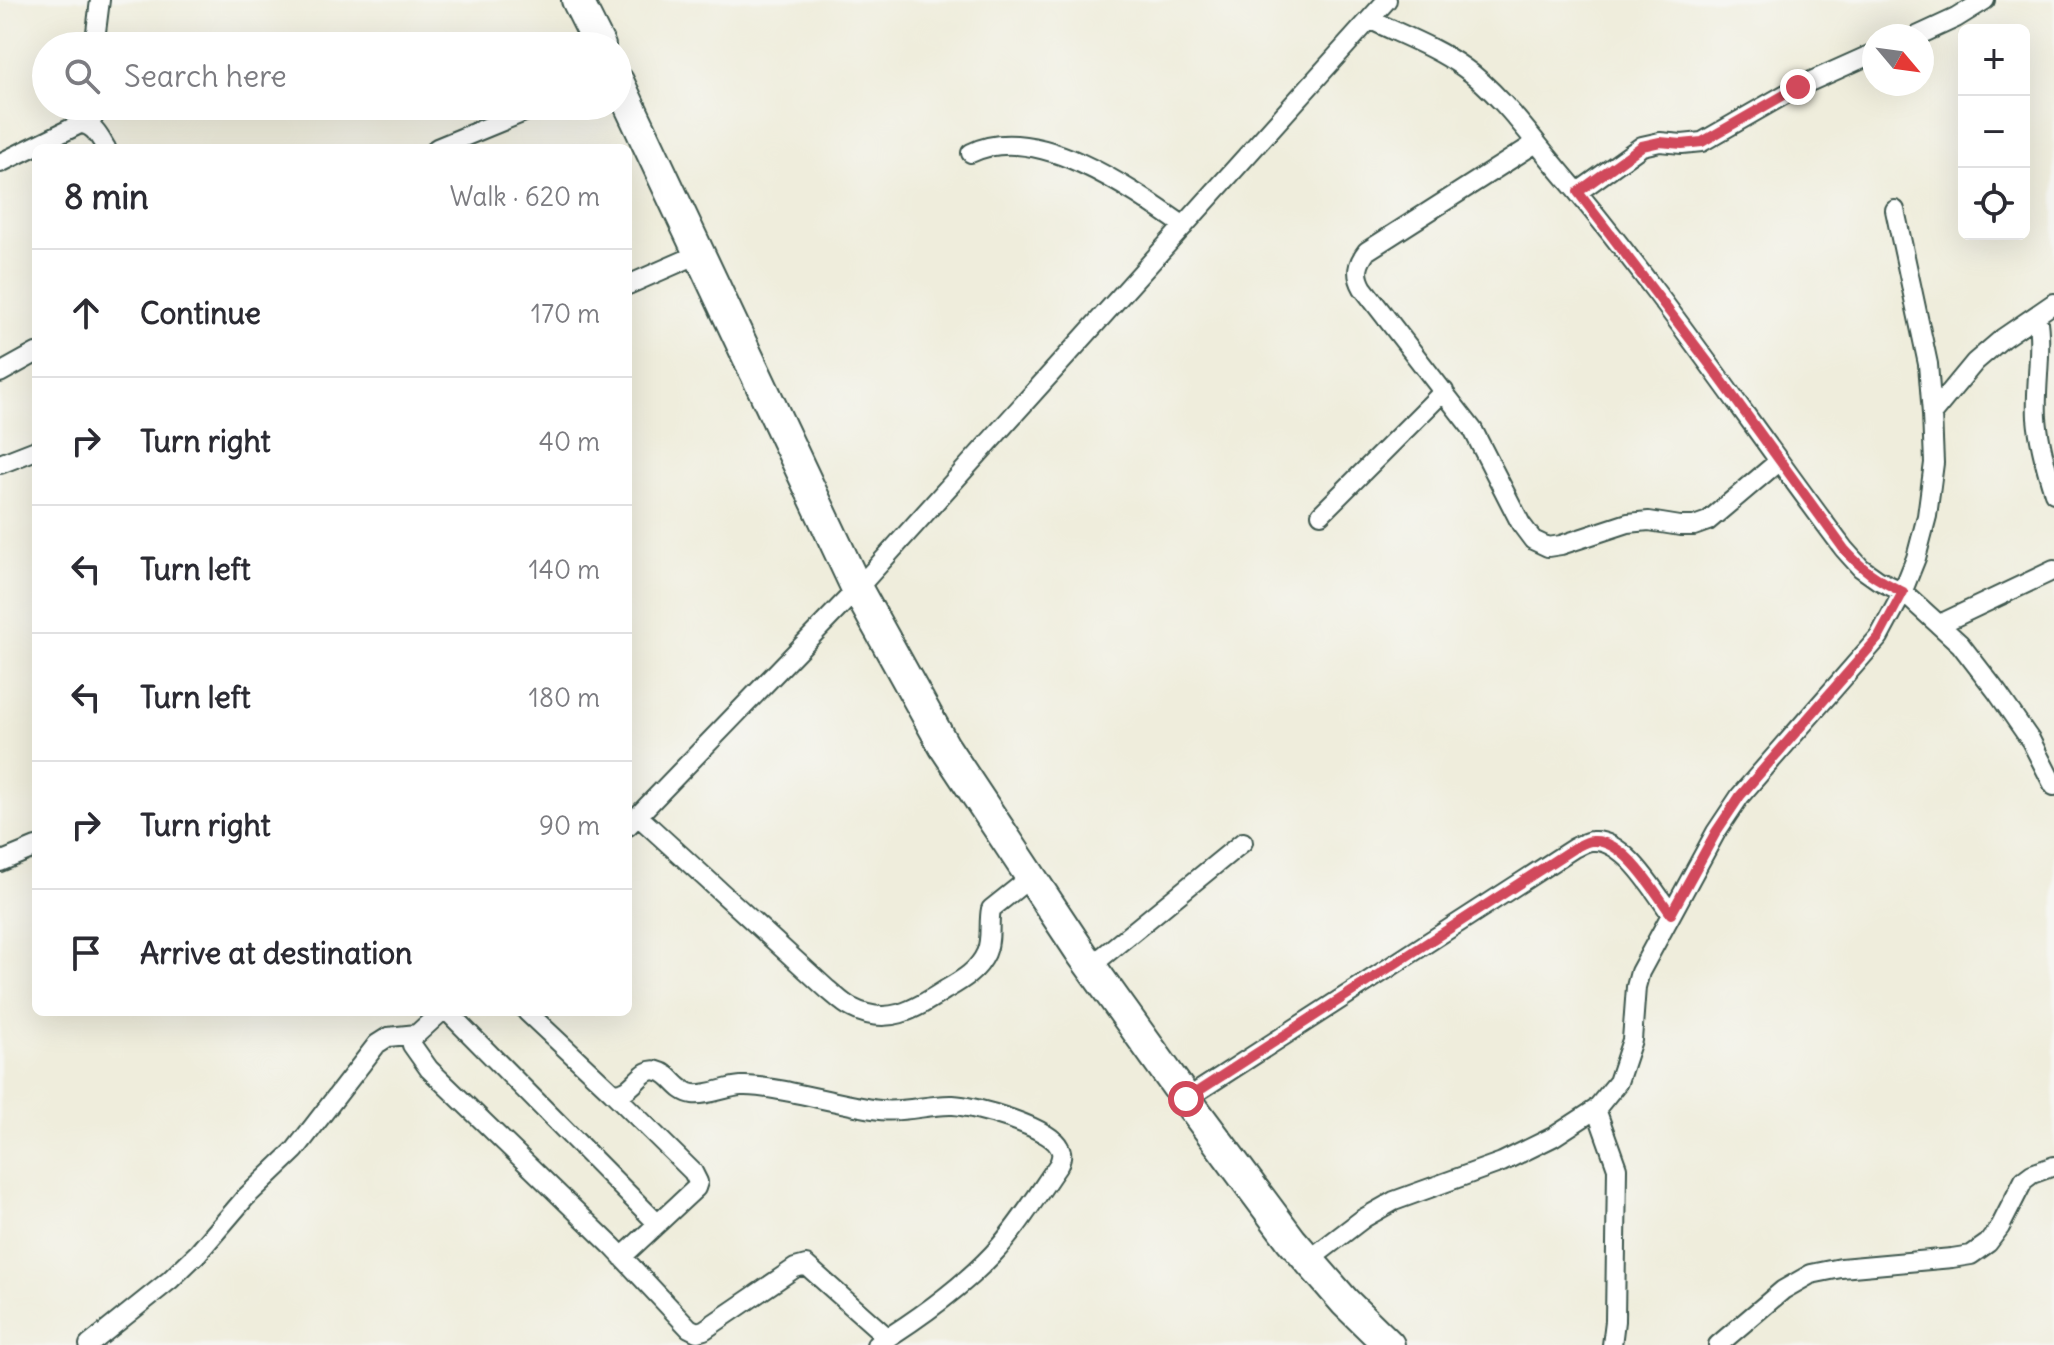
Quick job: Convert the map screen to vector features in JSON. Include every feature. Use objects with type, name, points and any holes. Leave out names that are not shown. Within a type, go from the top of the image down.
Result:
[{"type":"highway","points":[[577,0],[593,32]]},
{"type":"highway","points":[[632,110],[857,589],[944,746],[1091,966],[1186,1099],[1291,1240],[1345,1302],[1389,1345]]},
{"type":"street","points":[[96,32],[100,0]]},
{"type":"street","points":[[1031,877],[991,909],[989,947],[979,966],[969,975],[916,1008],[895,1016],[872,1015],[851,1008],[827,989],[633,821],[857,589],[1387,0]]},
{"type":"street","points":[[1934,28],[1985,0]]},
{"type":"street","points":[[1371,20],[1434,49],[1465,68],[1496,97],[1578,192],[1714,370],[1844,549],[1861,568],[1903,592],[1960,644],[2031,741],[2054,786]]},
{"type":"street","points":[[1578,192],[1642,146],[1660,142],[1702,142],[1798,87],[1862,58]]},
{"type":"street","points":[[89,126],[92,120]]},
{"type":"street","points":[[447,144],[505,120]]},
{"type":"street","points":[[39,144],[80,124],[94,130],[103,144]]},
{"type":"street","points":[[1536,143],[1367,251],[1357,270],[1363,288],[1473,430],[1521,524],[1533,540],[1548,547],[1561,545],[1628,523],[1649,521],[1694,526],[1708,521],[1779,461]]},
{"type":"street","points":[[971,153],[985,146],[1004,144],[1028,146],[1056,154],[1096,170],[1136,192],[1184,226]]},
{"type":"street","points":[[0,163],[32,147]]},
{"type":"street","points":[[1309,1260],[1364,1218],[1394,1201],[1502,1162],[1553,1137],[1596,1109],[1618,1082],[1632,1040],[1640,972],[1716,832],[1740,796],[1879,637],[1903,592],[1916,558],[1927,516],[1934,463],[1928,364],[1895,210]]},
{"type":"street","points":[[632,283],[701,253]]},
{"type":"street","points":[[1932,414],[1975,362],[2003,338],[2054,303]]},
{"type":"street","points":[[2037,315],[2040,347],[2037,416],[2043,460],[2054,493]]},
{"type":"street","points":[[0,373],[32,355]]},
{"type":"street","points":[[1321,514],[1444,391]]},
{"type":"street","points":[[0,464],[32,452]]},
{"type":"street","points":[[1940,624],[2054,570]]},
{"type":"street","points":[[1186,1099],[1574,848],[1591,841],[1606,842],[1620,851],[1638,869],[1671,914]]},
{"type":"street","points":[[1091,966],[1243,842]]},
{"type":"street","points":[[0,862],[32,849]]},
{"type":"street","points":[[89,1345],[170,1280],[198,1253],[245,1198],[295,1150],[377,1044],[388,1037],[422,1031],[437,1016]]},
{"type":"street","points":[[452,1016],[657,1223]]},
{"type":"street","points":[[531,1016],[697,1178],[696,1188],[622,1257]]},
{"type":"street","points":[[410,1035],[412,1045],[429,1069],[548,1183],[683,1323],[697,1332],[795,1268],[806,1265],[882,1341],[913,1322],[962,1284],[995,1252],[1062,1156],[1054,1139],[976,1108],[950,1105],[903,1111],[882,1110],[766,1087],[742,1086],[694,1094],[685,1092],[654,1069],[626,1091],[619,1094],[612,1092]]},
{"type":"street","points":[[1596,1109],[1617,1168],[1612,1345]]},
{"type":"street","points":[[1718,1345],[1783,1290],[1811,1274],[1841,1268],[1971,1255],[1988,1243],[2000,1227],[2024,1180],[2054,1166]]},
{"type":"route","points":[[1186,1099],[1574,848],[1591,841],[1606,842],[1620,851],[1638,869],[1671,914],[1716,832],[1740,796],[1879,637],[1903,592],[1861,568],[1844,549],[1714,370],[1578,192],[1642,146],[1660,142],[1702,142],[1798,87]]}]
